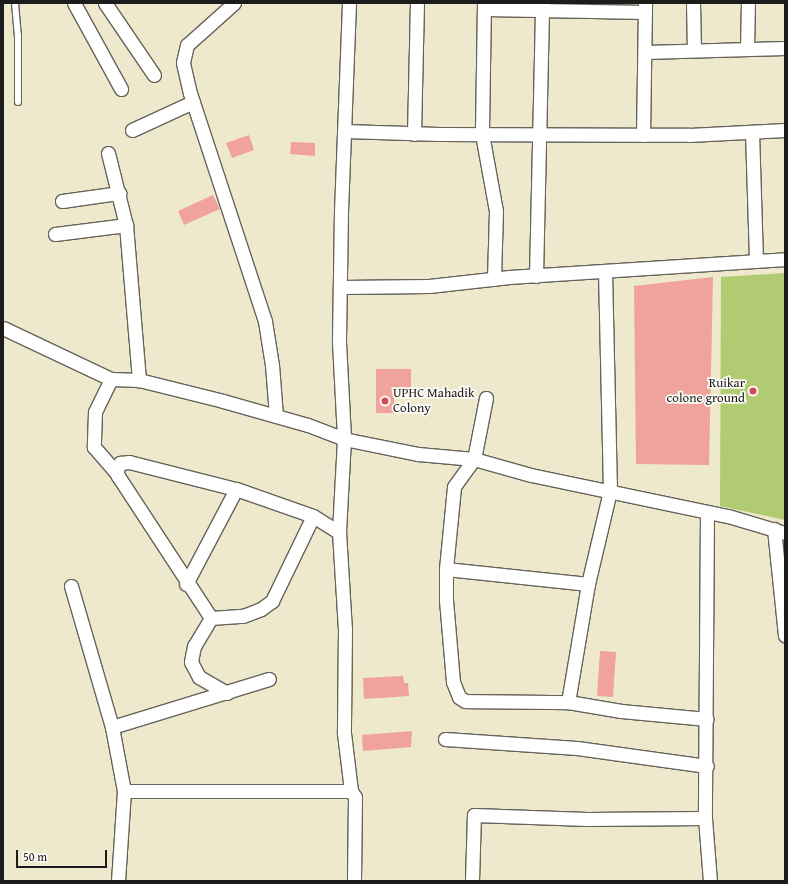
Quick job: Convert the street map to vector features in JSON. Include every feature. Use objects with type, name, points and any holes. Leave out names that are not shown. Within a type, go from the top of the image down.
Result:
[{"type":"street","points":[[74,3],[121,89]]},
{"type":"street","points":[[105,3],[154,75]]},
{"type":"street","points":[[234,3],[187,45],[183,53],[183,63],[193,102],[266,321],[272,365],[276,416]]},
{"type":"street","points":[[349,3],[344,131],[342,287],[339,342],[344,439],[339,532],[345,629],[344,732],[350,791],[355,796],[354,881]]},
{"type":"street","points":[[414,134],[417,3]]},
{"type":"street","points":[[693,3],[694,50]]},
{"type":"street","points":[[747,49],[748,3]]},
{"type":"street","points":[[494,279],[496,212],[482,134],[484,6],[645,7],[643,135]]},
{"type":"street","points":[[536,276],[542,6]]},
{"type":"street","points":[[645,52],[785,48]]},
{"type":"street","points":[[132,130],[193,102]]},
{"type":"street","points":[[344,131],[414,134],[643,135],[785,130]]},
{"type":"street","points":[[752,132],[756,261]]},
{"type":"street","points":[[108,153],[126,224],[139,380]]},
{"type":"street","points":[[62,201],[119,193]]},
{"type":"street","points":[[55,234],[126,224]]},
{"type":"street","points":[[342,287],[428,286],[494,279],[785,259]]},
{"type":"street","points":[[568,702],[588,584],[610,491],[605,272]]},
{"type":"street","points":[[3,328],[111,379],[139,380],[276,416],[344,439],[418,454],[474,459],[531,475],[707,512],[780,531],[785,635]]},
{"type":"street","points":[[111,379],[95,412],[94,447],[116,472],[186,584],[211,618]]},
{"type":"street","points":[[486,398],[474,459],[454,488],[446,569],[446,600],[453,682],[458,697],[465,701],[568,702],[600,708],[707,719]]},
{"type":"street","points":[[116,472],[120,463],[130,462],[236,488],[313,516],[339,532]]},
{"type":"street","points":[[186,584],[236,488]]},
{"type":"street","points":[[707,512],[707,766],[705,818],[710,881]]},
{"type":"street","points":[[211,618],[244,616],[261,609],[272,601],[313,516]]},
{"type":"street","points":[[446,569],[588,584]]},
{"type":"street","points":[[71,586],[112,727],[124,791],[118,881]]},
{"type":"street","points":[[211,618],[194,646],[190,662],[199,677],[227,693]]},
{"type":"street","points":[[112,727],[269,679]]},
{"type":"street","points":[[445,739],[577,748],[707,766]]},
{"type":"street","points":[[124,791],[350,791]]},
{"type":"street","points":[[472,881],[474,815],[587,819],[705,818]]},
{"type":"lane","points":[[15,3],[18,35],[18,102]]},
{"type":"green space","name":"Ruikar colone ground","points":[[785,273],[785,520],[720,506],[721,277]]},
{"type":"building","points":[[249,135],[254,150],[232,158],[226,143]]},
{"type":"building","points":[[291,142],[315,143],[315,156],[290,154]]},
{"type":"building","points":[[213,195],[220,209],[184,225],[178,211]]},
{"type":"building","points":[[713,277],[709,465],[636,464],[634,286]]},
{"type":"building","name":"UPHC Mahadik Colony","points":[[376,369],[411,369],[411,388],[394,388],[394,413],[376,413]]},
{"type":"building","points":[[600,651],[616,652],[613,697],[597,696]]},
{"type":"building","points":[[403,676],[404,683],[408,683],[409,696],[364,699],[363,678]]},
{"type":"building","points":[[412,731],[411,747],[363,751],[362,735]]},
{"type":"place","name":"Ruikar colone ground","points":[[753,391]]},
{"type":"place","name":"UPHC Mahadik Colony","points":[[385,401]]}]
